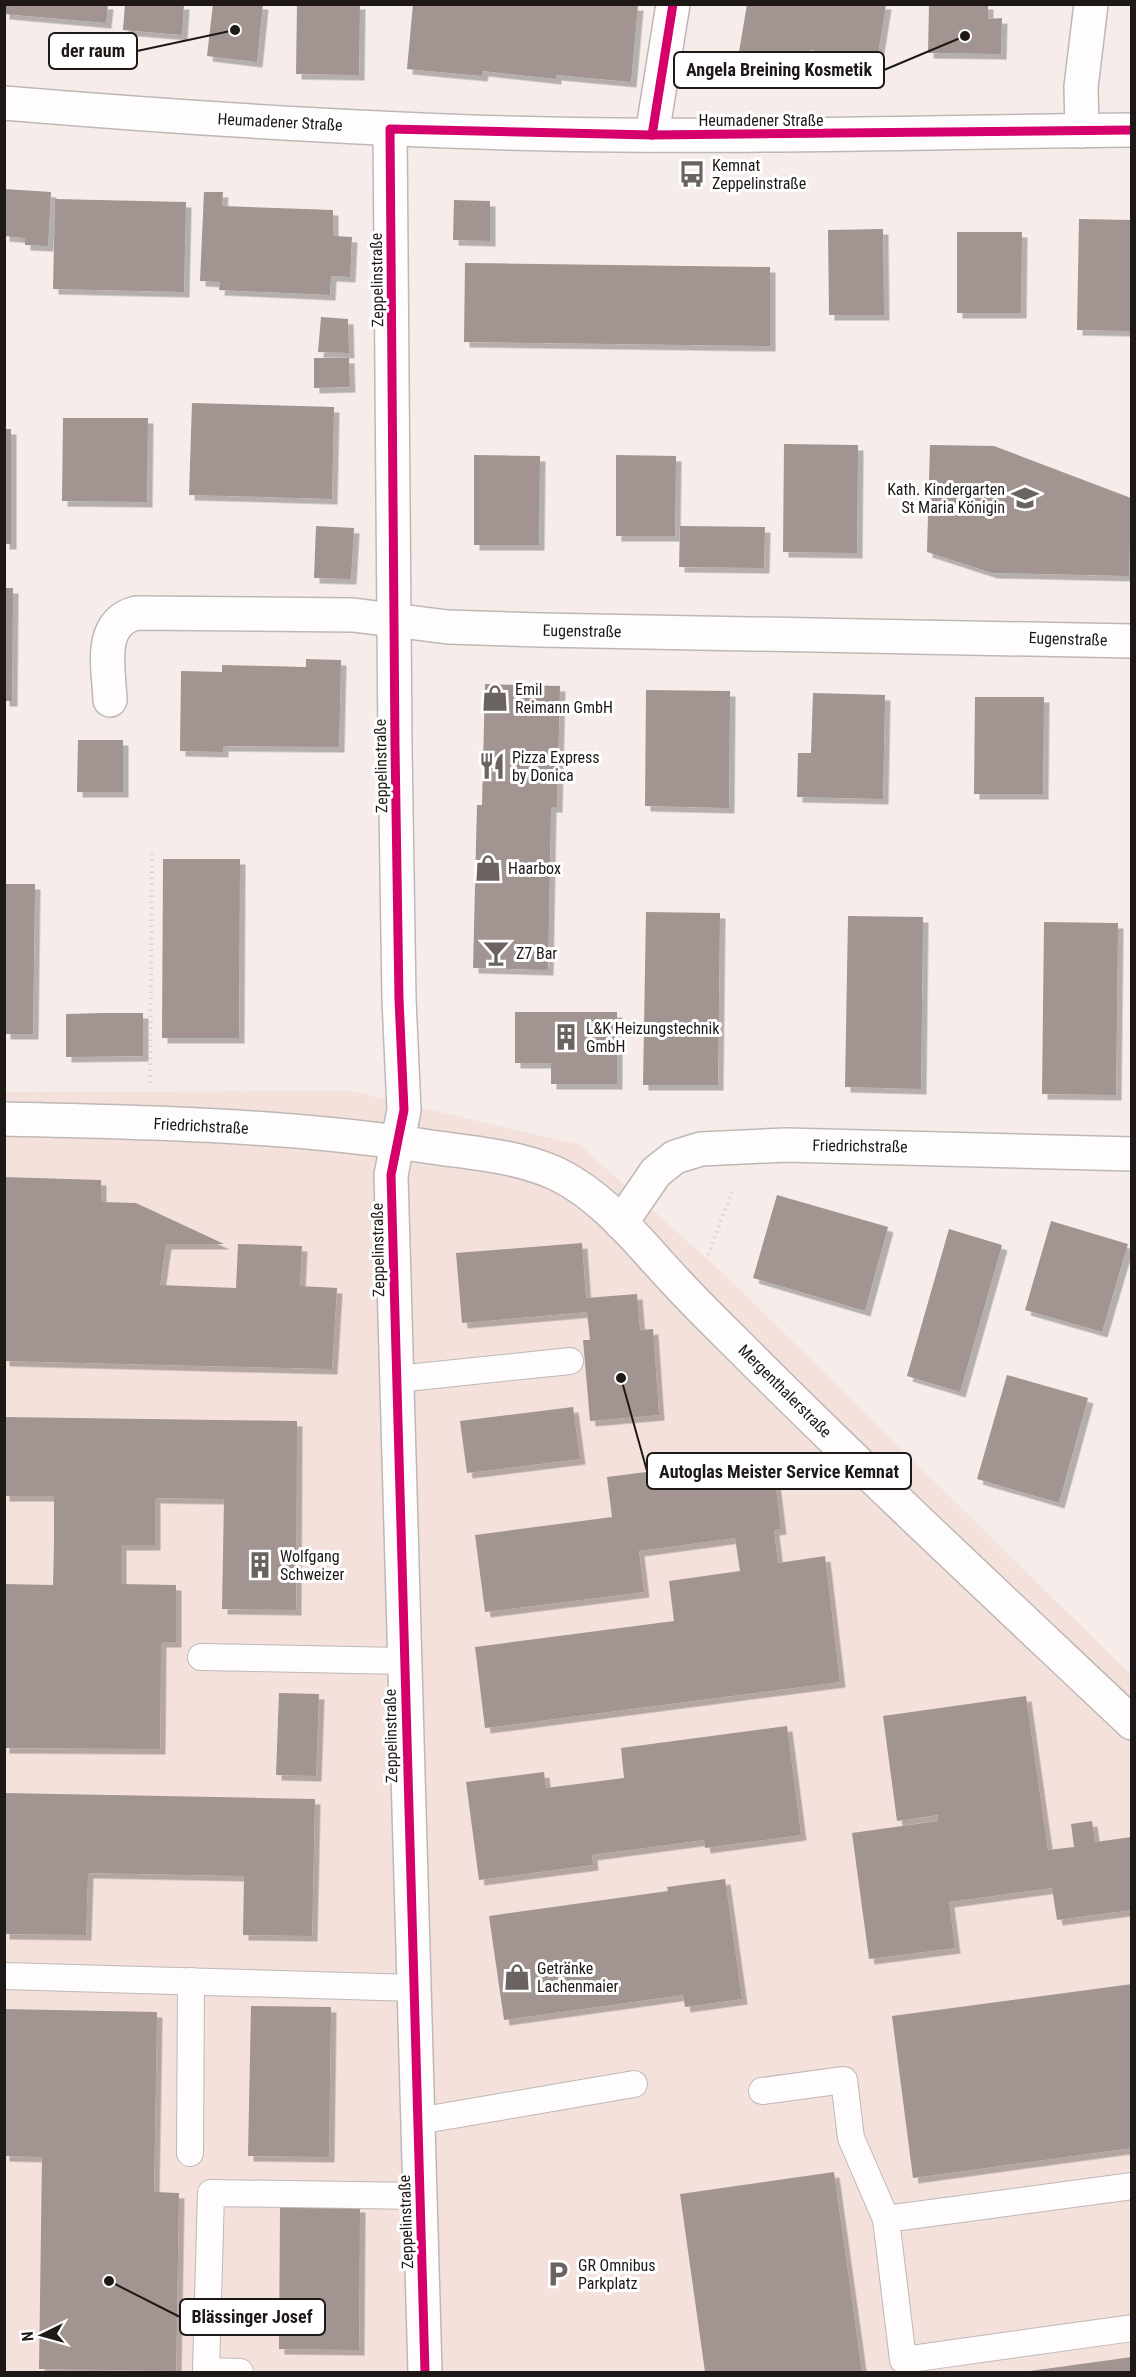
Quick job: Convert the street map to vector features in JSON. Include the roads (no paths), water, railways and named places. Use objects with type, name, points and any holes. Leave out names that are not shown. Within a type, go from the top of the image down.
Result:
[{"type":"street","points":[[652,135],[673,4]]},
{"type":"street","points":[[1082,131],[1081,87],[1090,4]]},
{"type":"street","name":"Heumadener Straße","points":[[4,103],[156,116],[390,129],[652,135],[1131,130]]},
{"type":"street","name":"Zeppelinstraße","points":[[390,129],[399,976],[404,1100],[391,1175],[425,2373]]},
{"type":"street","name":"Eugenstraße","points":[[110,700],[109,635],[114,625],[123,616],[136,613],[353,615],[448,627],[530,630],[1131,641]]},
{"type":"street","name":"Friedrichstraße","points":[[4,1119],[150,1122],[353,1134],[397,1140]]},
{"type":"street","name":"Mergenthalerstraße","points":[[397,1140],[533,1164],[579,1186],[621,1223],[680,1287],[798,1405],[1131,1723]]},
{"type":"street","name":"Friedrichstraße","points":[[621,1223],[656,1172],[675,1157],[701,1149],[786,1145],[1131,1154]]},
{"type":"lane","points":[[397,1379],[570,1360]]},
{"type":"lane","points":[[201,1657],[404,1661]]},
{"type":"lane","points":[[4,1976],[414,1988]]},
{"type":"lane","points":[[189,2153],[191,1981]]},
{"type":"lane","points":[[762,2091],[844,2080],[851,2138],[886,2219],[903,2360],[1131,2328]]},
{"type":"lane","points":[[418,2121],[634,2084]]},
{"type":"lane","points":[[886,2219],[1131,2186]]},
{"type":"lane","points":[[240,2373],[206,2371],[211,2193],[420,2196]]},
{"type":"place","name":"der raum","points":[[235,30]]},
{"type":"place","name":"Angela Breining Kosmetik","points":[[965,36]]},
{"type":"place","name":"Kemnat Zeppelinstraße","points":[[692,174]]},
{"type":"place","name":"Kath. Kindergarten St Maria Königin","points":[[1025,498]]},
{"type":"place","name":"Emil Reimann GmbH","points":[[495,698]]},
{"type":"place","name":"Pizza Express by Donica","points":[[492,766]]},
{"type":"place","name":"Haarbox","points":[[488,868]]},
{"type":"place","name":"Z7 Bar","points":[[496,953]]},
{"type":"place","name":"L&K Heizungstechnik GmbH","points":[[566,1037]]},
{"type":"place","name":"Autoglas Meister Service Kemnat","points":[[621,1378]]},
{"type":"place","name":"Wolfgang Schweizer","points":[[260,1565]]},
{"type":"place","name":"Getränke Lachenmaier","points":[[517,1977]]},
{"type":"place","name":"GR Omnibus Parkplatz","points":[[558,2274]]},
{"type":"place","name":"Blässinger Josef","points":[[109,2281]]}]
